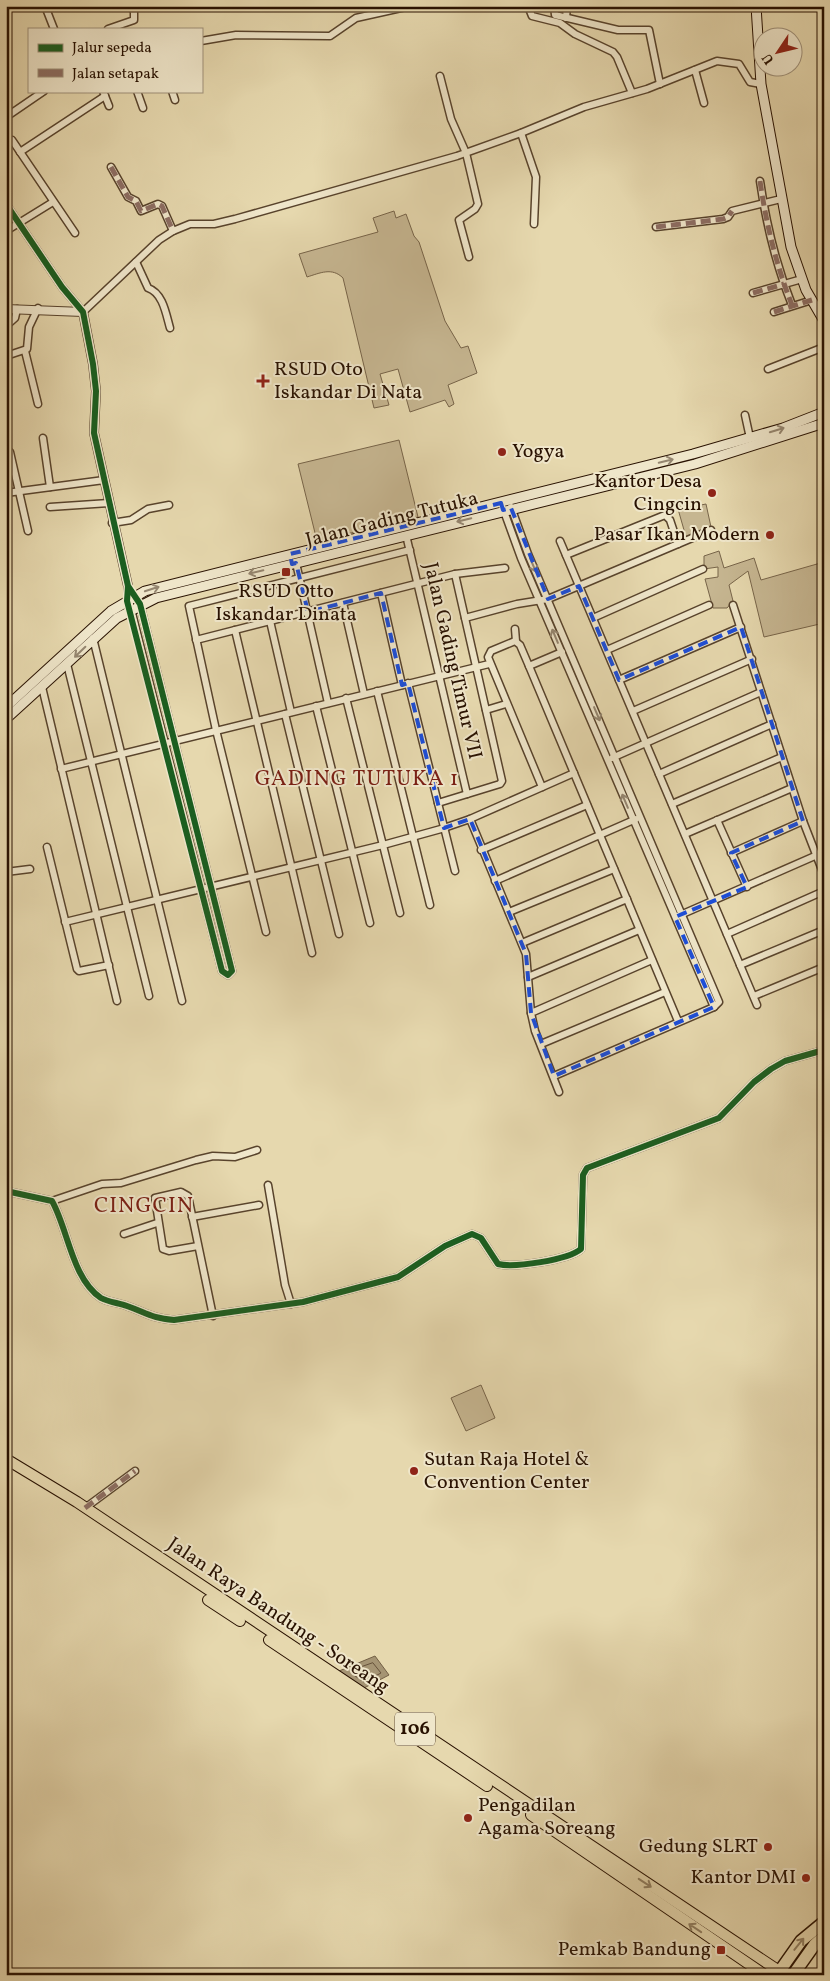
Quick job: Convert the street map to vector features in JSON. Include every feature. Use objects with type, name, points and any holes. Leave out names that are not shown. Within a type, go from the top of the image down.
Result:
[{"type":"highway","points":[[780,1974],[801,1941],[824,1922]]},
{"type":"highway","points":[[793,1975],[814,1944],[824,1936]]},
{"type":"main road","points":[[756,6],[761,84],[791,246],[802,279],[824,321]]},
{"type":"main road","name":"Jalan Gading Tutuka","points":[[714,453],[824,412]]},
{"type":"main road","points":[[810,418],[814,427]]},
{"type":"main road","name":"Jalan Gading Tutuka","points":[[6,719],[117,618],[136,595],[154,588],[290,554],[506,505],[824,424]]},
{"type":"main road","name":"Jalan Gading Tutuka","points":[[6,707],[110,611],[406,535],[506,505]]},
{"type":"main road","points":[[290,554],[294,563]]},
{"type":"main road","name":"Jalan Raya Bandung - Soreang","points":[[6,1459],[85,1508],[780,1974]]},
{"type":"main road","name":"Jalan Raya Bandung - Soreang","points":[[51,1488],[81,1514],[764,1975]]},
{"type":"street","points":[[45,6],[54,28]]},
{"type":"street","points":[[111,28],[134,20],[134,12],[131,6]]},
{"type":"street","points":[[202,41],[236,35],[330,36],[356,18],[410,6]]},
{"type":"street","points":[[528,6],[534,17],[563,24],[575,34],[613,52],[632,92]]},
{"type":"street","points":[[554,6],[554,15],[625,31],[649,30],[660,84]]},
{"type":"street","points":[[566,6],[566,18]]},
{"type":"street","points":[[6,309],[38,308],[82,312],[159,240],[173,231],[190,224],[214,224],[235,219],[466,152],[521,133],[584,106],[660,84],[717,61],[738,64],[742,67],[750,82],[761,84]]},
{"type":"street","points":[[695,70],[704,103]]},
{"type":"street","points":[[440,76],[451,119],[466,152],[478,204],[476,209],[459,220],[469,257]]},
{"type":"street","points":[[6,117],[43,92]]},
{"type":"street","points":[[137,92],[143,108]]},
{"type":"street","points":[[172,92],[175,100]]},
{"type":"street","points":[[20,152],[104,94],[109,106]]},
{"type":"street","points":[[521,133],[536,178],[534,224]]},
{"type":"street","points":[[12,140],[52,202],[75,233]]},
{"type":"street","points":[[111,167],[128,197],[136,201],[142,211],[158,204],[162,206],[173,231]]},
{"type":"street","points":[[760,181],[763,203],[784,284],[792,305]]},
{"type":"street","points":[[656,226],[723,219],[728,217],[732,211],[781,199]]},
{"type":"street","points":[[6,232],[52,202]]},
{"type":"street","points":[[6,204],[62,287],[82,312],[93,364],[96,391],[94,433],[112,524],[128,586],[129,605],[200,890],[222,971],[228,975],[232,971],[160,680],[140,604],[136,595],[128,586]]},
{"type":"street","points":[[136,262],[148,288],[154,290],[158,295],[170,328]]},
{"type":"street","points":[[753,293],[802,279]]},
{"type":"street","points":[[774,312],[812,300]]},
{"type":"street","points":[[6,326],[15,318],[17,308]]},
{"type":"street","points":[[38,308],[29,327],[25,351],[38,404]]},
{"type":"street","points":[[768,369],[824,347]]},
{"type":"street","points":[[6,356],[25,351]]},
{"type":"street","points":[[745,415],[750,438]]},
{"type":"street","points":[[43,438],[50,487]]},
{"type":"street","points":[[10,452],[28,530]]},
{"type":"street","points":[[6,492],[104,480]]},
{"type":"street","points":[[50,507],[109,503]]},
{"type":"street","points":[[112,524],[131,520],[148,509],[169,504]]},
{"type":"street","points":[[506,505],[615,757],[636,819]]},
{"type":"street","points":[[506,505],[540,600],[607,760],[636,819],[678,916],[719,1002],[714,1006],[554,1076]]},
{"type":"street","points":[[566,555],[665,515],[670,520],[678,544]]},
{"type":"street","points":[[465,618],[516,604],[548,599],[711,530]]},
{"type":"street","name":"Jalan Gading Timur VII","points":[[406,535],[467,794]]},
{"type":"street","points":[[560,541],[757,1004]]},
{"type":"street","points":[[266,932],[188,608],[190,604],[410,550]]},
{"type":"street","points":[[294,563],[308,612],[328,703]]},
{"type":"street","points":[[196,640],[455,574],[505,568]]},
{"type":"street","points":[[593,618],[703,569]]},
{"type":"street","points":[[438,803],[500,784],[502,781],[455,574]]},
{"type":"street","points":[[381,593],[455,871]]},
{"type":"street","points":[[343,603],[364,694]]},
{"type":"street","points":[[734,604],[792,788],[824,875]]},
{"type":"street","points":[[606,650],[708,605]]},
{"type":"street","points":[[270,620],[288,713],[339,934]]},
{"type":"street","points":[[619,680],[740,627]]},
{"type":"street","points":[[515,629],[516,641],[529,666],[678,1021]]},
{"type":"street","points":[[235,630],[312,953]]},
{"type":"street","points":[[93,638],[182,1001]]},
{"type":"street","points":[[516,641],[489,653],[489,664],[542,787]]},
{"type":"street","points":[[529,666],[562,652]]},
{"type":"street","points":[[633,711],[752,659]]},
{"type":"street","points":[[67,664],[149,996]]},
{"type":"street","points":[[60,769],[489,664]]},
{"type":"street","points":[[149,683],[160,680]]},
{"type":"street","points":[[42,687],[60,769],[117,1001]]},
{"type":"street","points":[[377,691],[430,906]]},
{"type":"street","points":[[607,760],[761,692]]},
{"type":"street","points":[[346,698],[400,914]]},
{"type":"street","points":[[486,710],[506,704]]},
{"type":"street","points":[[316,706],[370,923]]},
{"type":"street","points":[[659,774],[772,724]]},
{"type":"street","points":[[672,804],[782,757]]},
{"type":"street","points":[[65,922],[383,846],[470,819],[574,772]]},
{"type":"street","points":[[685,834],[792,788]]},
{"type":"street","points":[[481,850],[587,804]]},
{"type":"street","points":[[470,819],[481,850],[522,942],[527,960],[531,1013],[540,1044],[559,1092]]},
{"type":"street","points":[[495,881],[636,819]]},
{"type":"street","points":[[717,820],[747,887]]},
{"type":"street","points":[[732,853],[803,821]]},
{"type":"street","points":[[184,827],[196,824]]},
{"type":"street","points":[[47,847],[78,970],[108,965]]},
{"type":"street","points":[[678,916],[824,852]]},
{"type":"street","points":[[509,912],[614,868]]},
{"type":"street","points":[[6,872],[30,869]]},
{"type":"street","points":[[727,934],[824,891]]},
{"type":"street","points":[[522,942],[626,899]]},
{"type":"street","points":[[528,977],[639,930]]},
{"type":"street","points":[[740,965],[824,930]]},
{"type":"street","points":[[531,1013],[652,960]]},
{"type":"street","points":[[754,996],[824,967]]},
{"type":"street","points":[[540,1044],[665,992]]},
{"type":"street","points":[[52,1201],[62,1220],[69,1246],[82,1275],[94,1292],[102,1299],[129,1306],[156,1318],[174,1320],[213,1316],[291,1304],[398,1277],[445,1246],[472,1234],[480,1237],[494,1261],[502,1265],[532,1263],[567,1256],[580,1251],[582,1247],[583,1175],[587,1168],[719,1118],[754,1082],[771,1069],[785,1061],[824,1050]]},
{"type":"street","points":[[6,1191],[52,1201],[102,1184],[121,1183],[212,1156],[235,1157],[256,1150]]},
{"type":"street","points":[[268,1185],[284,1276],[291,1304]]},
{"type":"street","points":[[198,1246],[165,1250],[161,1244],[154,1200],[157,1197],[186,1193],[192,1217],[213,1316]]},
{"type":"street","points":[[192,1217],[259,1205]]},
{"type":"street","points":[[124,1234],[158,1223]]},
{"type":"street","points":[[85,1508],[135,1471]]},
{"type":"highlighted area","points":[[501,503],[503,510],[511,508],[548,599],[579,586],[619,680],[741,627],[803,821],[731,853],[747,887],[675,917],[714,1007],[554,1076],[531,1013],[526,954],[470,819],[444,828],[408,683],[402,685],[381,593],[308,612],[296,563],[292,564],[290,554]]},
{"type":"shaded area","points":[[394,211],[396,218],[406,214],[414,236],[419,242],[445,321],[461,348],[468,346],[477,373],[448,385],[454,404],[449,407],[445,400],[410,412],[398,369],[380,374],[389,405],[374,408],[343,278],[330,272],[307,277],[299,254],[378,232],[373,218]]},
{"type":"shaded area","points":[[399,440],[418,517],[317,541],[298,464]]},
{"type":"shaded area","points":[[676,502],[691,507],[706,504],[711,527],[686,537]]},
{"type":"shaded area","points":[[719,551],[724,568],[754,558],[761,580],[824,562],[824,623],[764,637],[748,571],[729,585],[733,601],[727,608],[713,608],[705,579],[718,577],[718,567],[704,569],[704,556]]},
{"type":"shaded area","points":[[481,1385],[495,1418],[466,1431],[451,1398]]},
{"type":"water","points":[[375,1656],[389,1675],[364,1688],[339,1671]]},
{"type":"marked path","points":[[111,167],[128,197],[136,201],[141,211],[158,204],[162,206],[173,231]]},
{"type":"marked path","points":[[760,181],[772,244],[792,305]]},
{"type":"marked path","points":[[656,227],[723,219],[728,217],[732,211]]},
{"type":"marked path","points":[[753,293],[784,284]]},
{"type":"marked path","points":[[774,312],[812,300]]},
{"type":"marked path","points":[[85,1508],[135,1471]]},
{"type":"cycle path","points":[[6,204],[62,287],[83,312],[96,391],[94,433],[128,586],[127,601],[222,971],[228,975],[232,971],[140,604],[128,586]]},
{"type":"cycle path","points":[[6,1191],[52,1201],[58,1212],[77,1266],[91,1290],[107,1301],[127,1306],[154,1317],[166,1319],[174,1320],[303,1302],[398,1277],[445,1246],[472,1234],[481,1238],[498,1264],[516,1265],[553,1260],[565,1257],[581,1249],[583,1175],[587,1168],[719,1118],[754,1082],[771,1069],[785,1061],[824,1050]]},
{"type":"place","name":"RSUD Oto Iskandar Di Nata","points":[[263,381]]},
{"type":"place","name":"Yogya","points":[[502,452]]},
{"type":"place","name":"Kantor Desa Cingcin","points":[[712,493]]},
{"type":"place","name":"Pasar Ikan Modern","points":[[770,535]]},
{"type":"place","name":"RSUD Otto Iskandar Dinata","points":[[286,572]]},
{"type":"place","name":"Sutan Raja Hotel & Convention Center","points":[[414,1471]]},
{"type":"place","name":"Pengadilan Agama Soreang","points":[[468,1818]]},
{"type":"place","name":"Gedung SLRT","points":[[768,1847]]},
{"type":"place","name":"Kantor DMI","points":[[806,1878]]},
{"type":"place","name":"Pemkab Bandung","points":[[721,1950]]},
{"type":"district","name":"GADING TUTUKA 1","points":[[357,779]]},
{"type":"district","name":"CINGCIN","points":[[144,1206]]}]
